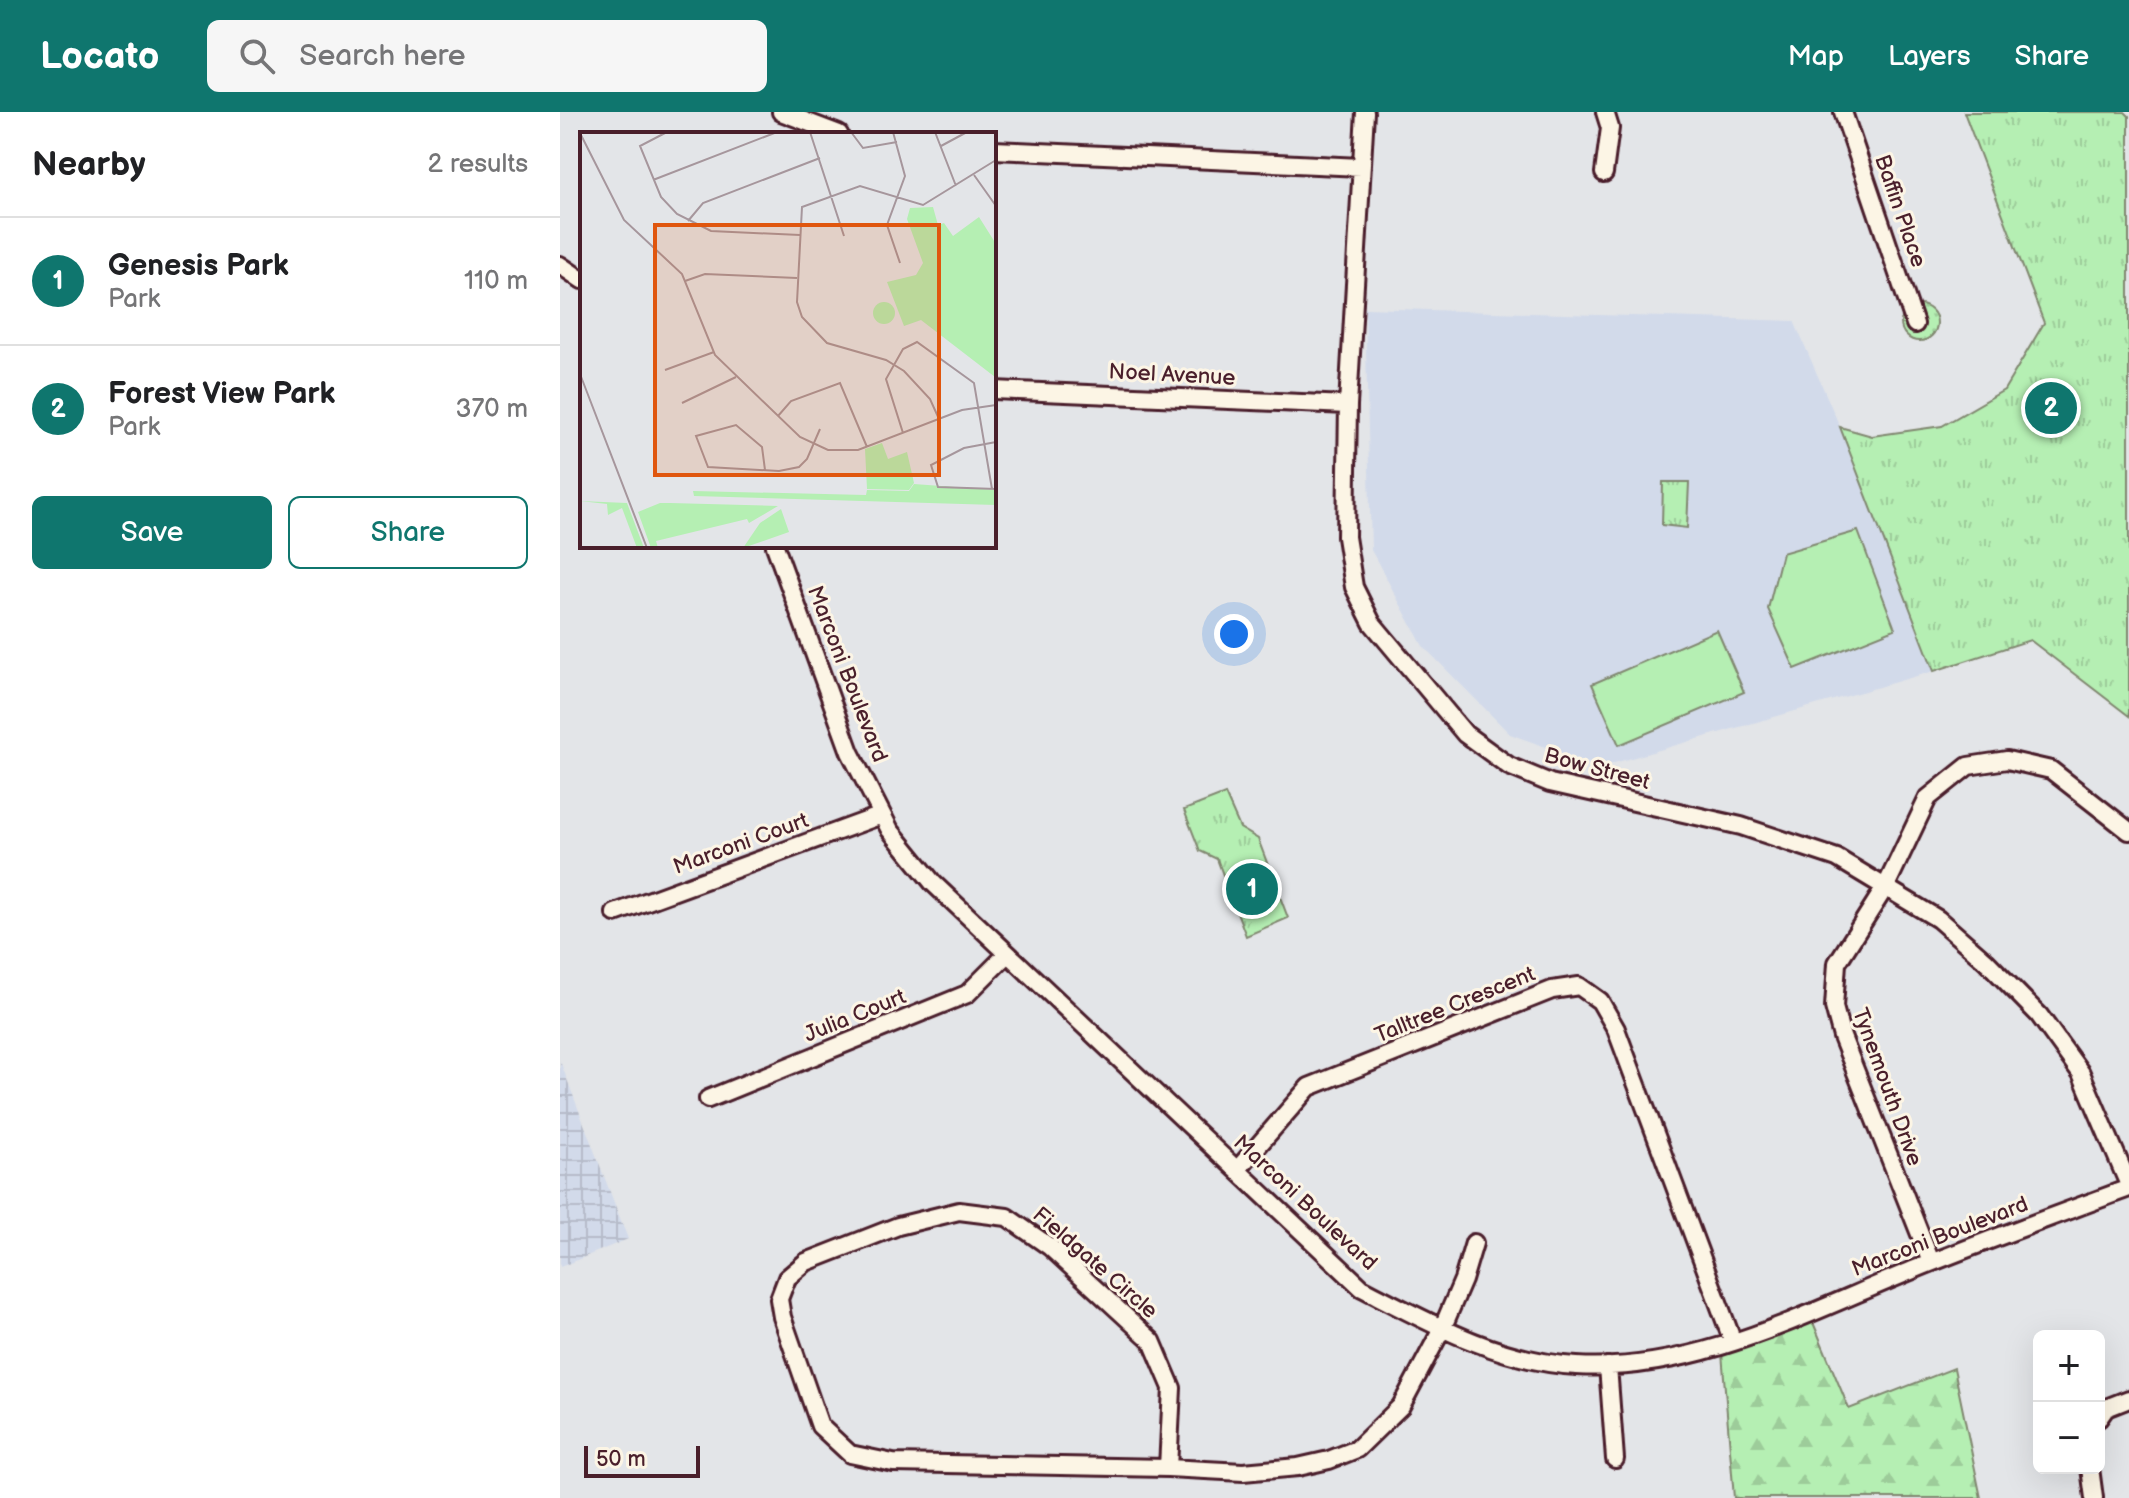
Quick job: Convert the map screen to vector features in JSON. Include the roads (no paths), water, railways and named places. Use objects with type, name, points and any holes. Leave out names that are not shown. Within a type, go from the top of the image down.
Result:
[{"type":"street","points":[[781,112],[834,132]]},
{"type":"street","name":"Bow Street","points":[[1365,112],[1348,405],[1346,537],[1354,587],[1372,623],[1465,734],[1509,766],[1550,783],[1741,826],[1837,858],[1938,919],[1986,961],[2039,1015],[2081,1073],[2129,1186]]},
{"type":"street","points":[[1604,173],[1610,128],[1605,112]]},
{"type":"street","name":"Baffin Place","points":[[1843,112],[1915,324]]},
{"type":"street","points":[[996,150],[1361,167]]},
{"type":"street","points":[[560,265],[580,279]]},
{"type":"street","name":"Noel Avenue","points":[[996,390],[1348,405]]},
{"type":"street","name":"Marconi Boulevard","points":[[776,548],[850,752],[890,830],[933,883],[1362,1288],[1442,1329],[1513,1356],[1576,1366],[1608,1366],[1679,1357],[1733,1342],[2129,1186]]},
{"type":"street","name":"Tynemouth Drive","points":[[1931,1262],[1842,1037],[1834,1007],[1837,963],[1886,886],[1928,798],[1968,766],[2007,760],[2051,770],[2129,831]]},
{"type":"street","name":"Marconi Court","points":[[615,913],[882,815]]},
{"type":"street","name":"Julia Court","points":[[708,1099],[967,994],[1007,954]]},
{"type":"street","name":"Talltree Crescent","points":[[1237,1170],[1309,1087],[1552,990],[1579,986],[1600,1001],[1616,1029],[1733,1342]]},
{"type":"street","name":"Fieldgate Circle","points":[[1168,1468],[1172,1388],[1152,1341],[1050,1247],[1007,1217],[959,1211],[898,1226],[806,1262],[787,1278],[779,1299],[782,1317],[820,1426],[850,1454],[893,1463],[1243,1472],[1298,1467],[1357,1449],[1401,1406],[1442,1329],[1463,1280],[1474,1243]]},
{"type":"street","points":[[1608,1366],[1615,1459]]},
{"type":"street","points":[[2105,1409],[2129,1399]]},
{"type":"street","points":[[2091,1474],[2094,1498]]},
{"type":"place","name":"Forest View Park","points":[[2051,408]]},
{"type":"place","name":"Genesis Park","points":[[1252,889]]}]
